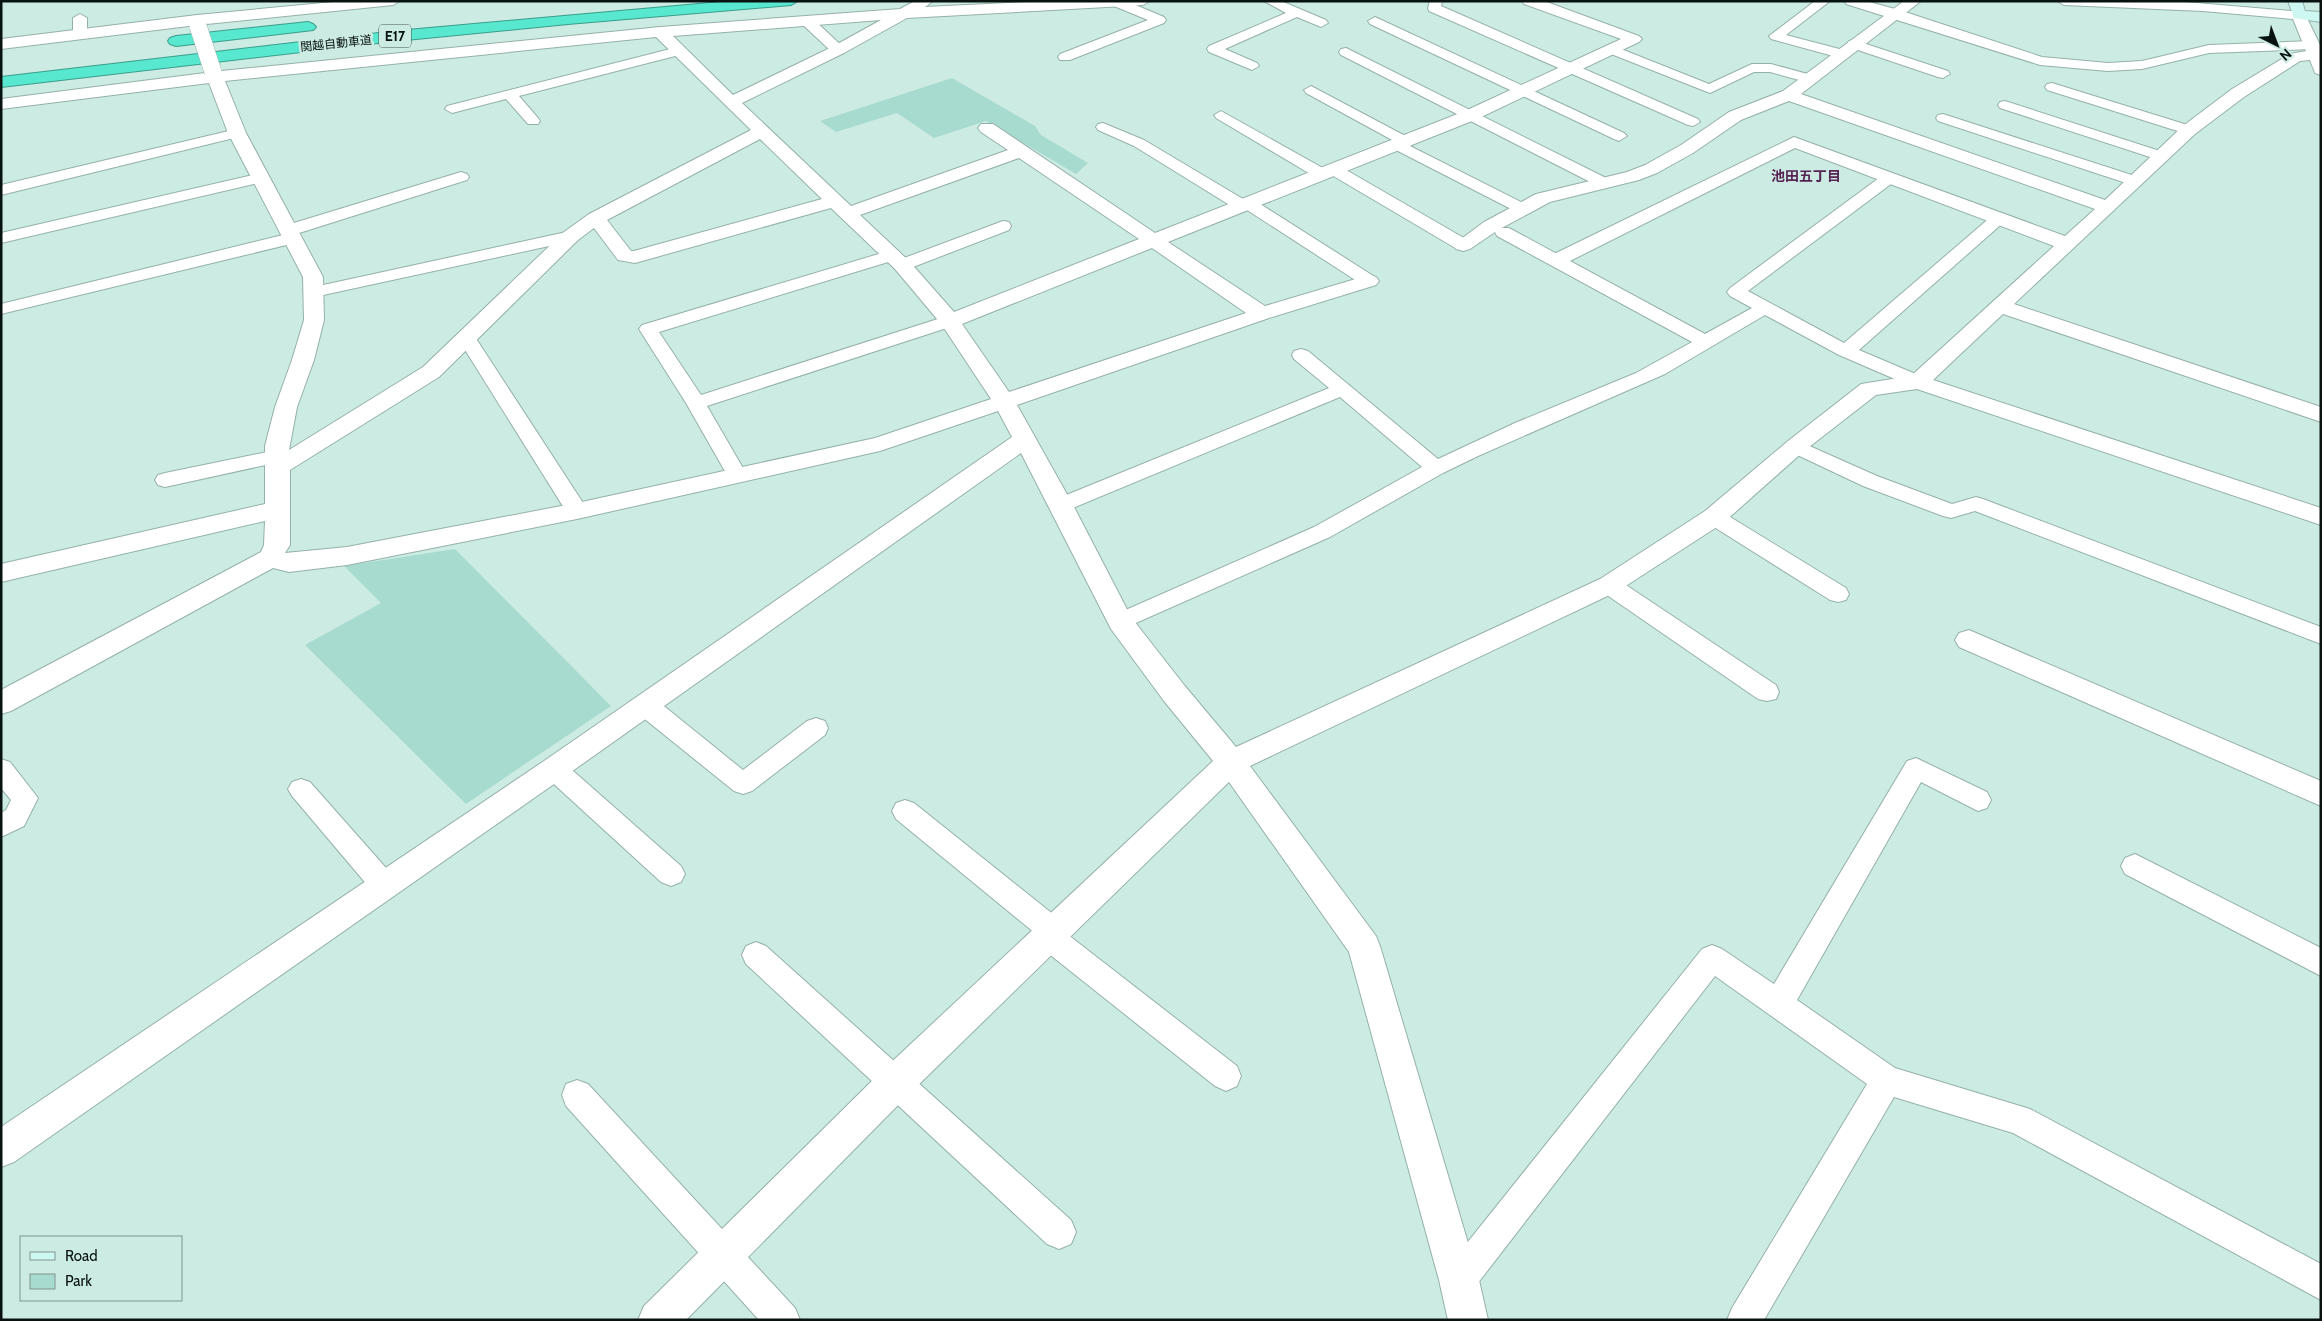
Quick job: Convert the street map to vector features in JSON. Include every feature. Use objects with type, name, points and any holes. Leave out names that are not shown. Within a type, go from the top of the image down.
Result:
[{"type":"highway","name":"関越自動車道","points":[[1,82],[406,35],[568,19],[790,1]]},
{"type":"highway","name":"関越自動車道","points":[[158,44],[321,26]]},
{"type":"street","points":[[1,703],[270,558],[277,546],[277,446],[286,407],[303,360],[314,320],[313,277],[237,133],[214,74],[198,23],[197,1]]},
{"type":"street","points":[[1,44],[80,26],[198,23],[393,1]]},
{"type":"street","points":[[1,104],[214,74],[660,32],[807,21],[914,8],[925,12],[1143,1]]},
{"type":"street","points":[[950,321],[1152,240],[1402,144],[1524,92],[1634,39],[1529,1]]},
{"type":"street","points":[[1464,245],[1521,208],[1543,198],[1651,169],[1687,149],[1735,116],[1789,96],[1854,44],[1914,1]]},
{"type":"street","points":[[2064,1],[2203,7],[2297,8],[2321,17]]},
{"type":"street","points":[[731,102],[838,50],[914,8]]},
{"type":"street","points":[[1918,382],[2189,130],[2238,93],[2296,57],[2316,57],[2297,8]]},
{"type":"street","points":[[660,32],[760,132],[897,260],[950,321],[1005,403],[1061,505],[1120,622],[1174,693],[1231,762],[1364,946],[1460,1280],[1468,1320]]},
{"type":"street","points":[[1789,96],[2108,207]]},
{"type":"street","points":[[986,128],[1262,314]]},
{"type":"street","points":[[278,461],[431,372],[571,236],[596,218],[760,132]]},
{"type":"street","points":[[1557,260],[1794,142],[2067,244]]},
{"type":"street","points":[[596,218],[625,256],[635,257],[841,207],[1021,151]]},
{"type":"street","points":[[270,558],[289,562],[348,556],[577,511],[737,474],[880,444],[1262,314],[1369,281]]},
{"type":"street","points":[[1999,306],[2321,415]]},
{"type":"street","points":[[658,1320],[896,1082],[1231,762],[1609,585],[1714,517],[1796,446],[1869,389],[1918,382],[2321,517]]},
{"type":"street","points":[[1,1149],[554,769],[1024,440]]},
{"type":"street","points":[[1,573],[277,510]]},
{"type":"street","points":[[1969,640],[2321,794]]},
{"type":"lane","points":[[1270,1],[1321,22]]},
{"type":"lane","points":[[1436,1],[1434,8],[1693,122]]},
{"type":"lane","points":[[1824,1],[1776,36],[1842,54]]},
{"type":"lane","points":[[1851,1],[1897,14],[2040,61],[2108,67],[2142,65],[2209,48],[2316,57]]},
{"type":"lane","points":[[1065,57],[1159,20],[1119,2]]},
{"type":"lane","points":[[1252,66],[1214,49],[1296,13]]},
{"type":"lane","points":[[807,21],[838,50]]},
{"type":"lane","points":[[1375,21],[1618,136]]},
{"type":"lane","points":[[1854,44],[1943,74]]},
{"type":"lane","points":[[452,109],[678,50]]},
{"type":"lane","points":[[1611,50],[1710,89],[1752,68],[1771,68],[1810,79]]},
{"type":"lane","points":[[1346,52],[1604,183]]},
{"type":"lane","points":[[2052,87],[2189,130]]},
{"type":"lane","points":[[1311,90],[1402,144],[1521,208]]},
{"type":"lane","points":[[509,94],[533,121]]},
{"type":"lane","points":[[2005,105],[2161,156]]},
{"type":"lane","points":[[1221,115],[1464,245]]},
{"type":"lane","points":[[1944,118],[2135,181]]},
{"type":"lane","points":[[1103,127],[1139,143],[1245,204],[1369,281]]},
{"type":"lane","points":[[1,190],[237,133]]},
{"type":"lane","points":[[1,309],[292,234],[461,177]]},
{"type":"lane","points":[[1,238],[261,178]]},
{"type":"lane","points":[[1889,178],[1736,292],[1846,351],[1918,382]]},
{"type":"lane","points":[[1846,351],[1999,218]]},
{"type":"lane","points":[[737,474],[696,403],[648,329],[897,260],[1003,226]]},
{"type":"lane","points":[[1503,232],[1705,342]]},
{"type":"lane","points":[[314,292],[571,236]]},
{"type":"lane","points":[[1120,622],[1322,532],[1436,468],[1497,437],[1621,386],[1687,356],[1705,342],[1765,308]]},
{"type":"lane","points":[[696,403],[950,321]]},
{"type":"lane","points":[[466,337],[577,511]]},
{"type":"lane","points":[[1301,355],[1436,468]]},
{"type":"lane","points":[[1061,505],[1342,389]]},
{"type":"lane","points":[[1796,446],[1870,481],[1951,511],[1976,504],[2321,636]]},
{"type":"lane","points":[[165,480],[278,461]]},
{"type":"lane","points":[[1714,517],[1838,594]]},
{"type":"lane","points":[[1609,585],[1767,692]]},
{"type":"lane","points":[[645,705],[743,784],[816,728]]},
{"type":"lane","points":[[1779,1003],[1916,768],[1978,800]]},
{"type":"lane","points":[[1,769],[25,798],[14,818],[1,826]]},
{"type":"lane","points":[[554,769],[671,874]]},
{"type":"lane","points":[[301,789],[384,885]]},
{"type":"lane","points":[[905,811],[1051,934],[1226,1076]]},
{"type":"lane","points":[[2135,866],[2321,963]]},
{"type":"lane","points":[[756,955],[1059,1232]]},
{"type":"lane","points":[[1460,1280],[1712,958],[1887,1080],[2019,1120],[2321,1283]]},
{"type":"lane","points":[[1744,1320],[1887,1080]]},
{"type":"lane","points":[[577,1095],[783,1320]]},
{"type":"green space","points":[[952,78],[1035,126],[1041,135],[1088,163],[1076,174],[986,121],[934,138],[897,113],[836,132],[820,121]]},
{"type":"green space","points":[[455,549],[611,706],[466,804],[305,645],[381,603],[344,566]]},
{"type":"district","name":"池田五丁目","points":[[1806,176]]}]
